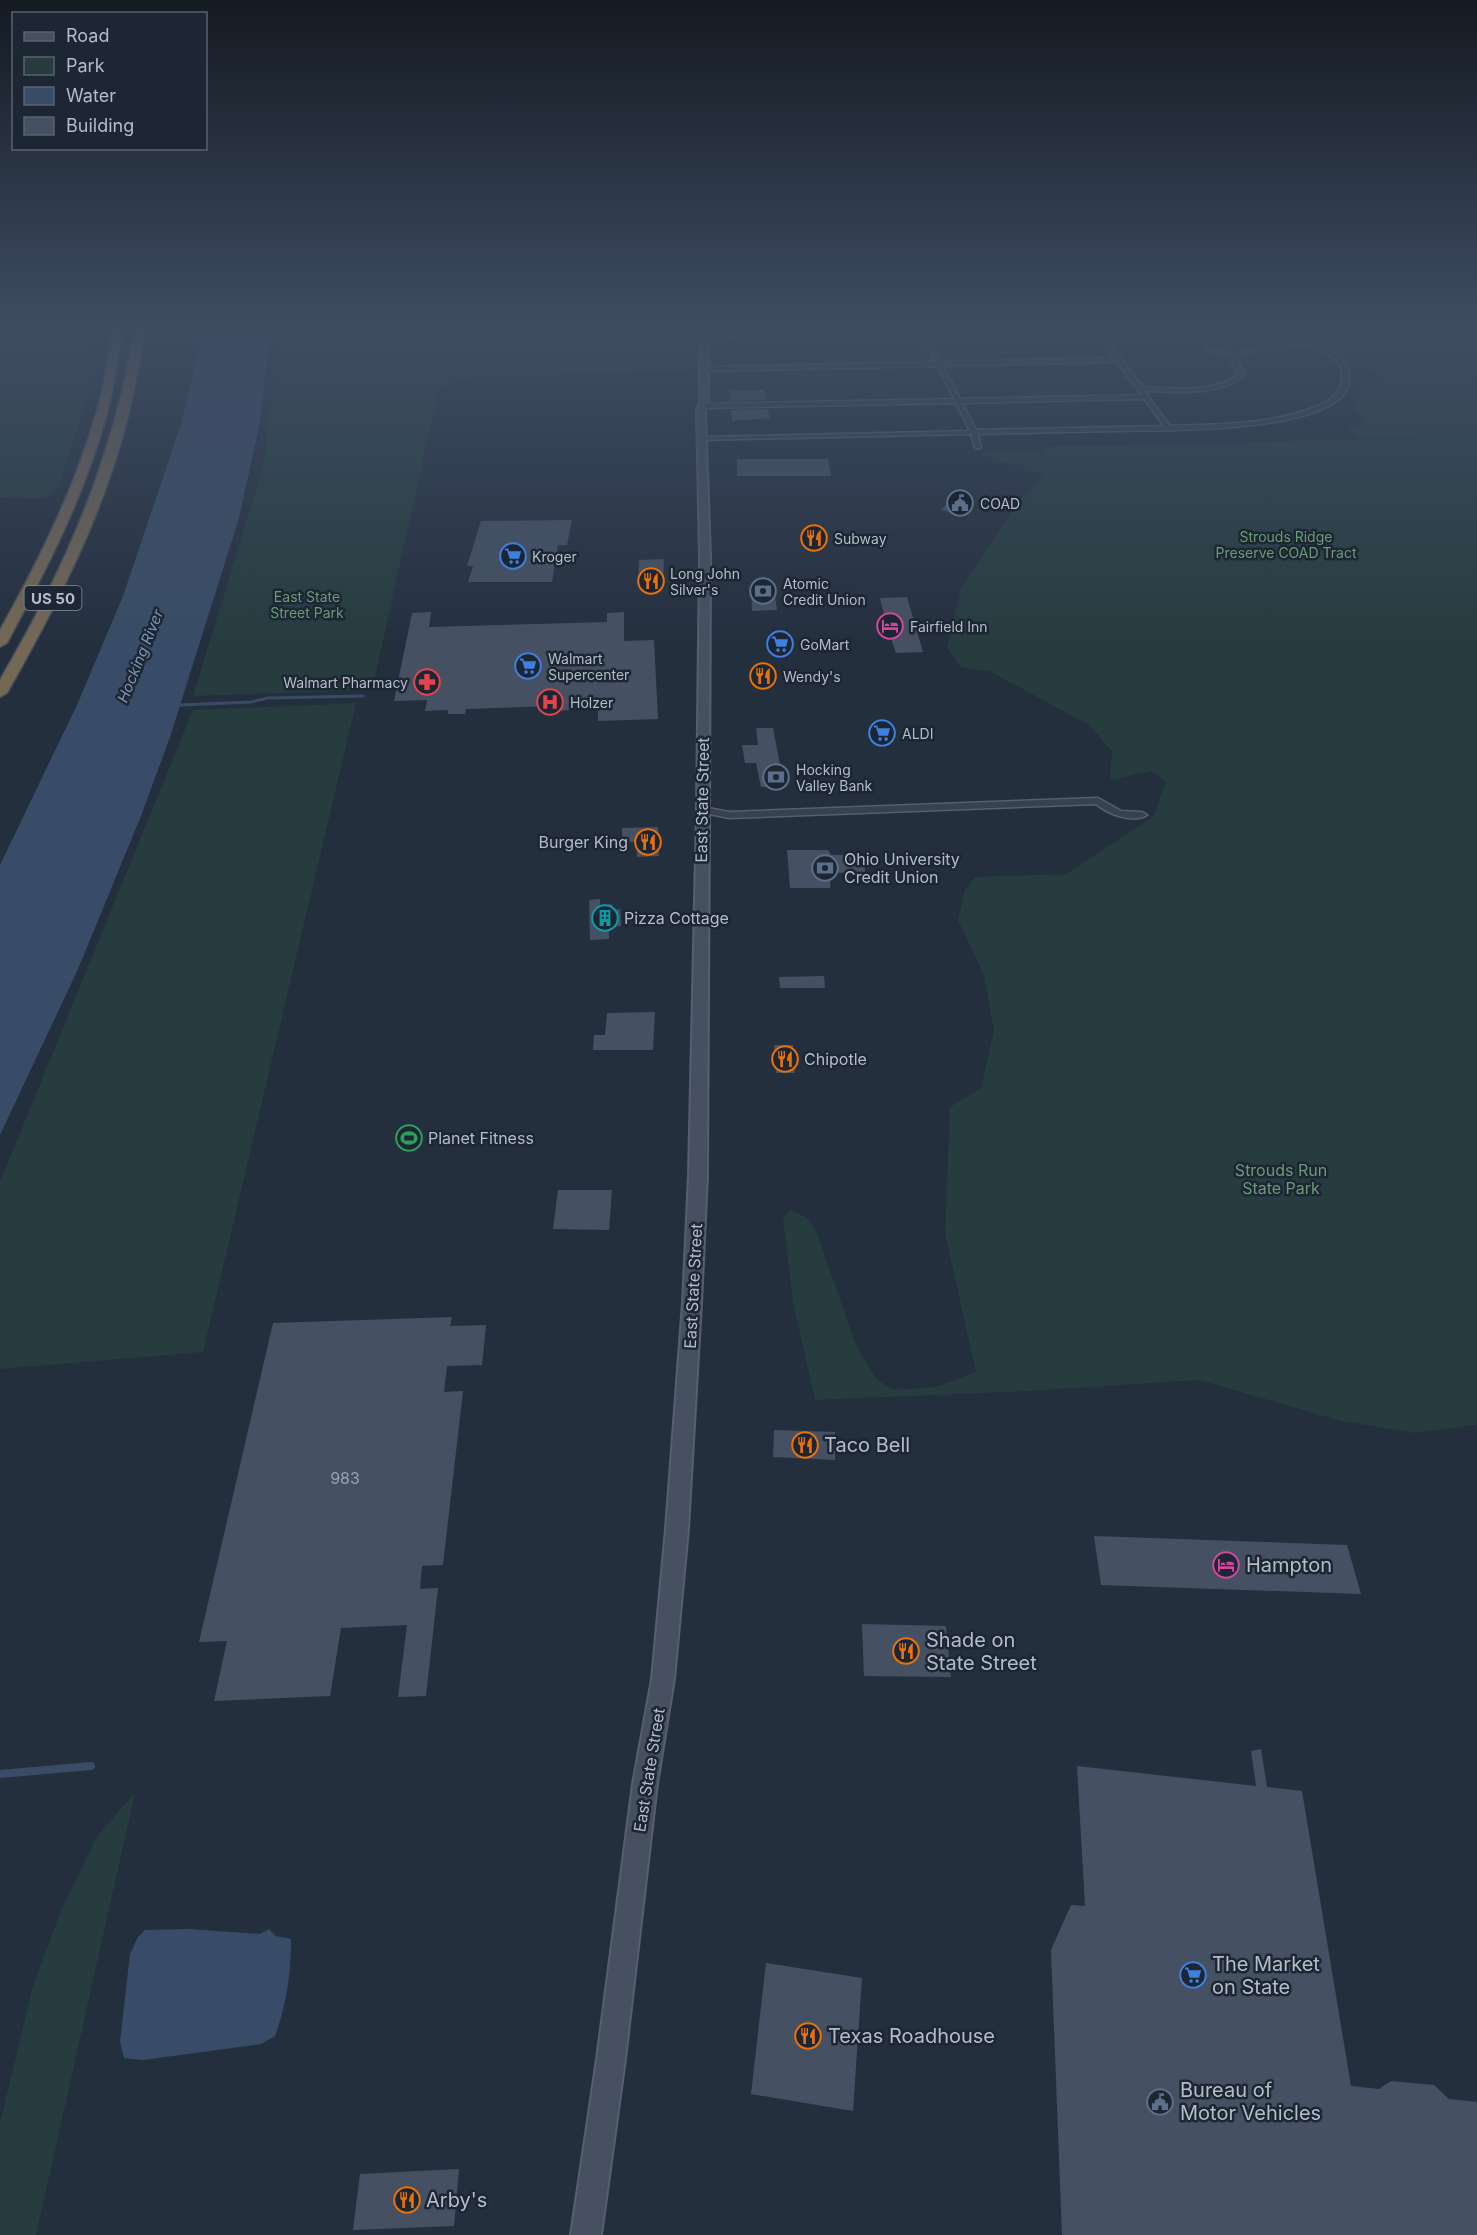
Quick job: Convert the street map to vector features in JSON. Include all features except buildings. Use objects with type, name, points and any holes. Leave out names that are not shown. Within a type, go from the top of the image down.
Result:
[{"type":"highway","name":"US 50","points":[[0,642],[74,496],[95,435]]},
{"type":"highway","name":"US 50","points":[[0,693],[48,607],[92,510],[117,435]]},
{"type":"main road","name":"East State Street","points":[[586,2235],[611,2059],[645,1784],[663,1680],[677,1529],[698,1175],[705,557],[703,435]]},
{"type":"street","points":[[703,439],[845,435]]},
{"type":"street","points":[[973,435],[978,447]]},
{"type":"street","points":[[703,810],[729,815],[1098,801],[1109,810],[1122,815],[1142,814]]},
{"type":"green space","points":[[0,435],[75,435],[58,488],[53,493],[39,498],[0,497]]},
{"type":"green space","name":"East State Street Park","points":[[267,435],[429,435],[372,690],[193,696],[263,467]]},
{"type":"green space","points":[[1355,435],[1477,435],[1477,1425],[1415,1433],[1341,1421],[1199,1380],[1027,1391],[815,1400],[793,1302],[783,1218],[790,1210],[806,1217],[815,1228],[856,1345],[876,1379],[893,1390],[936,1387],[976,1372],[945,1233],[950,1107],[981,1088],[994,1031],[984,975],[958,920],[965,889],[975,877],[1066,874],[1153,817],[1166,782],[1151,771],[1110,780],[1112,751],[1089,725],[991,672],[961,667],[947,648],[961,588],[1015,507],[1043,474],[981,455],[988,451],[1043,451],[1042,447],[1471,437]]},
{"type":"green space","points":[[356,703],[203,1352],[0,1369],[0,1182],[193,710]]},
{"type":"green space","points":[[135,1793],[36,2235],[0,2235],[0,2123],[33,1986],[62,1908],[98,1835]]},
{"type":"water","name":"Hocking River","points":[[177,435],[257,435],[239,518],[170,737],[141,816],[78,969],[0,1135],[0,865],[77,705],[123,596]]},
{"type":"water","points":[[188,1929],[260,1934],[269,1929],[276,1936],[291,1939],[288,1988],[275,2036],[261,2044],[143,2060],[124,2058],[120,2042],[130,1954],[138,1937],[145,1930]]},
{"type":"waterway","points":[[180,705],[251,702],[268,698],[363,696]]},
{"type":"waterway","points":[[0,1774],[91,1766]]},
{"type":"place","name":"COAD","points":[[960,503]]},
{"type":"place","name":"Subway","points":[[814,538]]},
{"type":"place","name":"Kroger","points":[[513,556]]},
{"type":"place","name":"Long John Silver's","points":[[651,581]]},
{"type":"place","name":"Atomic Credit Union","points":[[763,591]]},
{"type":"place","name":"Fairfield Inn","points":[[890,626]]},
{"type":"place","name":"GoMart","points":[[780,644]]},
{"type":"place","name":"Walmart Supercenter","points":[[528,666]]},
{"type":"place","name":"Wendy's","points":[[763,676]]},
{"type":"place","name":"Walmart Pharmacy","points":[[427,682]]},
{"type":"place","name":"Holzer","points":[[550,702]]},
{"type":"place","name":"ALDI","points":[[882,733]]},
{"type":"place","name":"Hocking Valley Bank","points":[[776,777]]},
{"type":"place","name":"Burger King","points":[[648,842]]},
{"type":"place","name":"Ohio University Credit Union","points":[[825,868]]},
{"type":"place","name":"Pizza Cottage","points":[[605,918]]},
{"type":"place","name":"Chipotle","points":[[785,1059]]},
{"type":"place","name":"Planet Fitness","points":[[409,1138]]},
{"type":"place","name":"Taco Bell","points":[[805,1445]]},
{"type":"place","name":"Hampton","points":[[1226,1565]]},
{"type":"place","name":"Shade on State Street","points":[[906,1651]]},
{"type":"place","name":"The Market on State","points":[[1193,1975]]},
{"type":"place","name":"Texas Roadhouse","points":[[808,2036]]},
{"type":"place","name":"Bureau of Motor Vehicles","points":[[1160,2102]]},
{"type":"place","name":"Arby's","points":[[407,2200]]},
{"type":"park label","name":"Strouds Ridge Preserve COAD Tract","points":[[1286,544]]},
{"type":"park label","name":"Strouds Run State Park","points":[[1281,1179]]}]
